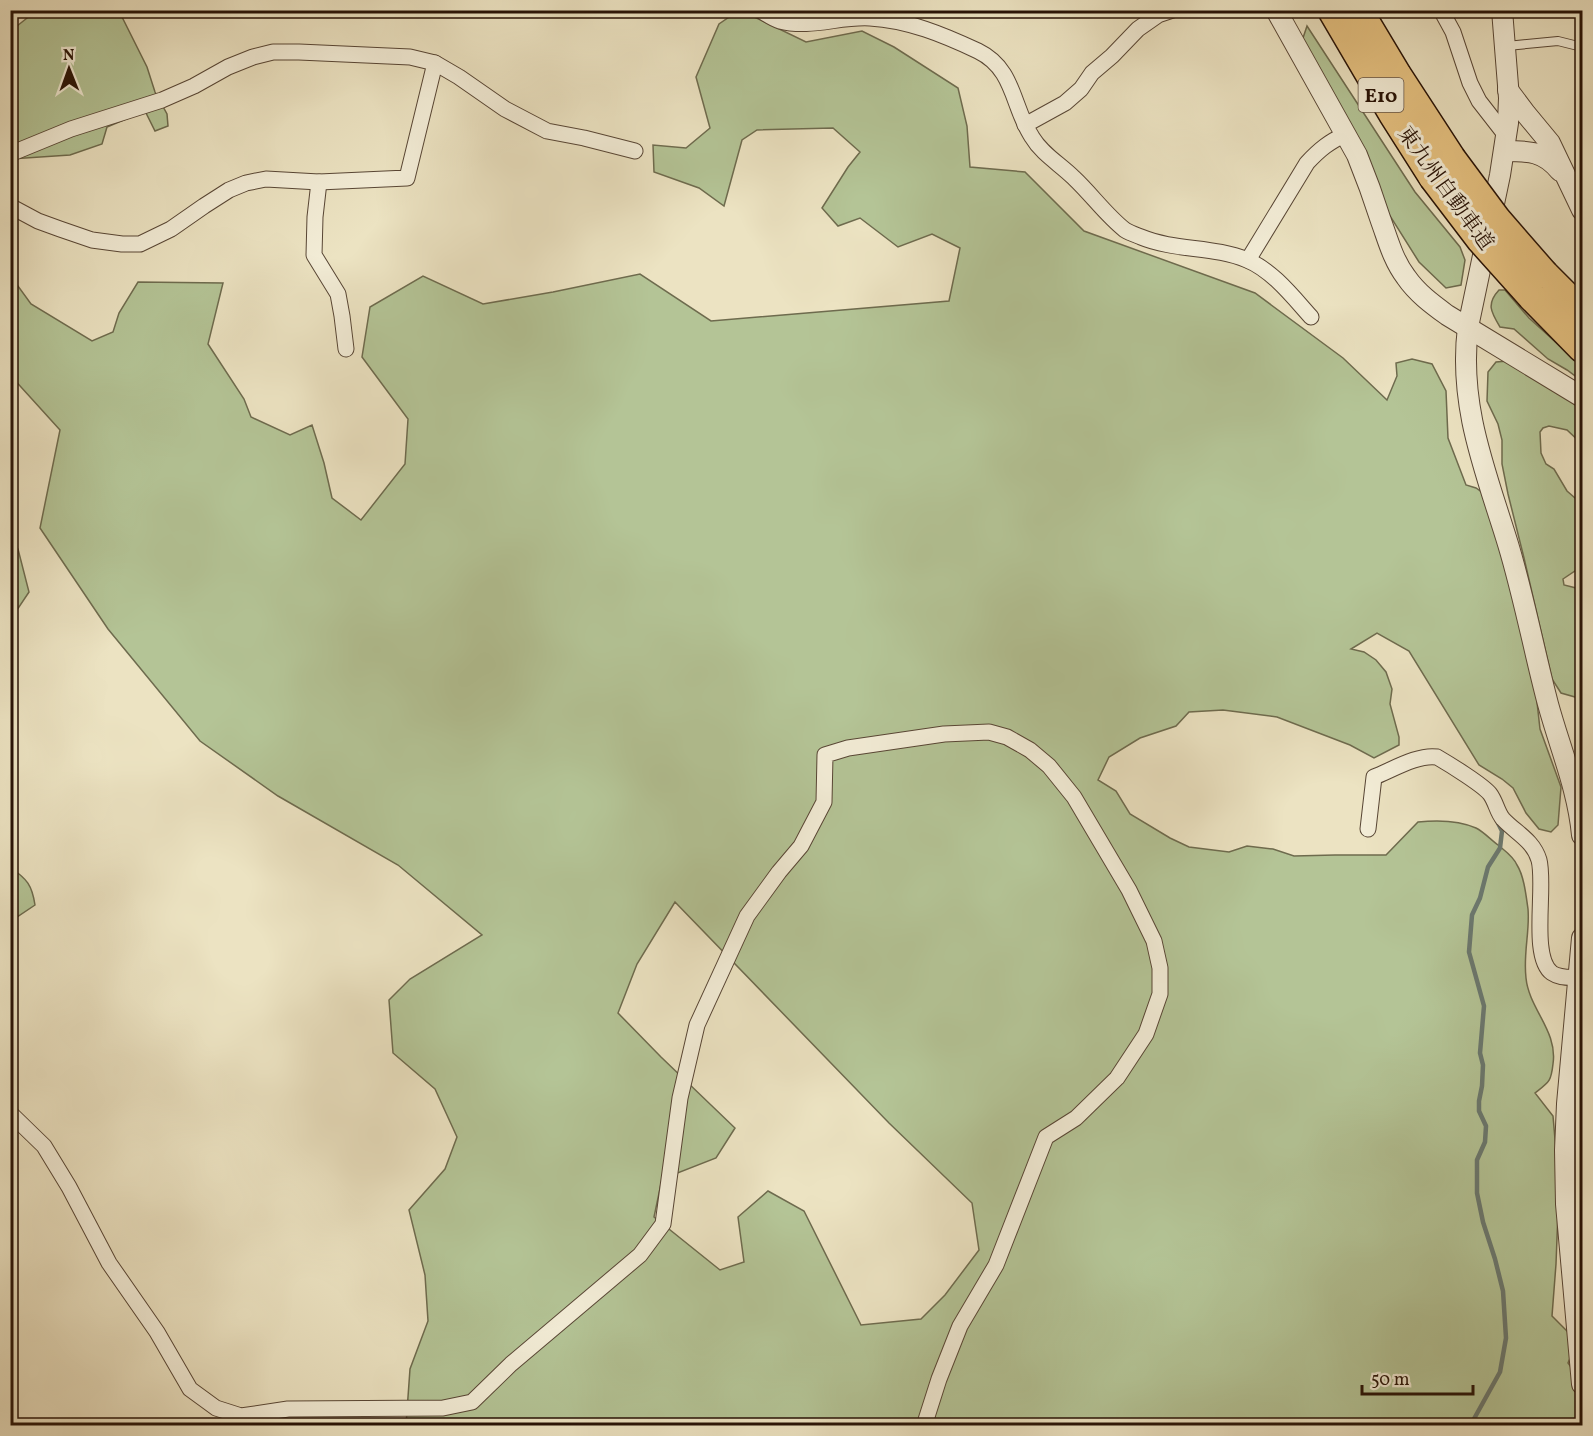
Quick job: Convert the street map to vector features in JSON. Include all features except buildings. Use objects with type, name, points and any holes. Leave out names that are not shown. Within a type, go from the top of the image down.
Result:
[{"type":"highway","name":"東九州自動車道","points":[[1332,10],[1393,114],[1442,167],[1497,220],[1538,285],[1582,348]]},
{"type":"highway","name":"東九州自動車道","points":[[1358,10],[1397,75],[1442,167]]},
{"type":"highway","name":"東九州自動車道","points":[[1538,285],[1582,312]]},
{"type":"street","points":[[760,10],[779,20],[804,24],[870,18],[897,22],[924,28],[981,53],[1000,69],[1011,87],[1021,118],[1033,139],[1127,231],[1151,242],[1192,250],[1219,252],[1248,260],[1274,278],[1311,317]]},
{"type":"street","points":[[1025,125],[1065,103],[1081,89],[1092,73],[1138,29],[1158,15],[1173,10]]},
{"type":"street","points":[[1276,10],[1346,134],[1367,177],[1390,248],[1401,271],[1412,285],[1430,302],[1582,397]]},
{"type":"street","points":[[1441,10],[1453,32],[1479,101],[1506,144],[1543,156],[1555,165],[1570,186]]},
{"type":"street","points":[[1502,10],[1509,109],[1506,144],[1468,327],[1466,351],[1469,407],[1482,463],[1515,568],[1547,701],[1581,814],[1582,836]]},
{"type":"street","points":[[10,154],[71,129],[162,100],[228,67],[273,52],[388,55],[435,63],[505,109],[547,131],[635,151]]},
{"type":"street","points":[[10,206],[60,230],[92,240],[140,244],[154,239],[221,195],[246,183],[266,179],[319,182],[406,178],[435,63]]},
{"type":"street","points":[[1508,90],[1550,143],[1582,210]]},
{"type":"street","points":[[1248,260],[1307,163],[1328,143],[1346,134]]},
{"type":"street","points":[[319,182],[314,255],[338,294],[346,349]]},
{"type":"street","points":[[10,1113],[44,1146],[69,1187],[109,1263],[157,1332],[190,1389],[216,1408],[241,1416],[288,1409],[442,1408],[472,1402],[511,1364],[640,1255],[663,1224],[680,1098],[698,1025],[747,916],[801,846],[824,802],[825,755],[848,748],[944,734],[989,732],[1007,737],[1030,750],[1048,766],[1080,807],[1129,890],[1154,941],[1160,968],[1160,994],[1146,1034],[1117,1078],[1076,1118],[1046,1137],[996,1265],[960,1326],[924,1425]]},
{"type":"street","points":[[1368,829],[1374,777],[1419,758],[1430,756],[1437,758],[1484,788],[1490,793],[1501,817],[1523,835],[1539,861],[1541,949],[1545,965],[1555,975],[1579,978]]},
{"type":"street","points":[[1582,938],[1565,1150],[1566,1204],[1582,1384]]},
{"type":"lane","points":[[1504,47],[1557,41],[1582,47]]},
{"type":"green space","points":[[36,11],[119,11],[147,67],[155,92],[167,114],[168,126],[155,131],[145,111],[107,127],[102,144],[70,155],[11,159],[10,54],[17,53],[17,26]]},
{"type":"green space","points":[[738,11],[742,11],[806,42],[862,31],[894,47],[958,88],[967,126],[970,167],[1025,172],[1084,231],[1255,293],[1343,358],[1387,400],[1397,376],[1396,363],[1412,359],[1432,364],[1446,391],[1448,438],[1466,485],[1483,493],[1501,548],[1535,684],[1540,729],[1561,787],[1558,825],[1551,832],[1539,829],[1526,813],[1513,788],[1479,765],[1409,651],[1377,633],[1351,649],[1364,652],[1376,660],[1386,672],[1392,689],[1390,704],[1399,745],[1374,758],[1350,745],[1277,717],[1223,710],[1189,712],[1176,726],[1140,738],[1109,757],[1098,780],[1116,791],[1130,814],[1189,847],[1229,852],[1247,846],[1273,849],[1294,856],[1386,855],[1418,822],[1440,821],[1462,823],[1476,828],[1513,859],[1523,880],[1528,909],[1525,969],[1528,989],[1547,1030],[1553,1052],[1550,1078],[1535,1093],[1553,1116],[1559,1186],[1552,1316],[1571,1335],[1574,1349],[1568,1363],[1576,1374],[1582,1407],[1580,1421],[1574,1426],[406,1425],[410,1369],[428,1321],[425,1275],[409,1210],[445,1169],[457,1137],[435,1089],[393,1053],[389,1000],[410,979],[482,935],[398,865],[278,796],[200,741],[108,629],[40,528],[60,430],[11,376],[10,275],[31,304],[92,341],[113,332],[119,313],[138,282],[223,283],[208,344],[244,399],[251,417],[290,435],[312,425],[332,498],[361,520],[405,464],[408,419],[362,357],[370,307],[423,276],[483,304],[640,274],[711,321],[949,301],[960,248],[932,234],[898,247],[860,218],[838,226],[822,208],[860,152],[833,128],[757,130],[742,140],[724,206],[699,188],[654,172],[653,145],[686,148],[710,128],[696,77],[719,24]],"holes":[[[675,902],[889,1123],[972,1203],[979,1250],[945,1295],[921,1319],[861,1325],[804,1211],[768,1191],[738,1217],[744,1262],[720,1270],[654,1217],[662,1179],[716,1158],[735,1128],[618,1013],[637,964]]]},
{"type":"green space","points":[[1307,26],[1415,192],[1460,247],[1465,260],[1461,285],[1446,288],[1419,262],[1385,208],[1301,44]]},
{"type":"green space","points":[[1499,290],[1505,290],[1529,318],[1582,366],[1582,381],[1548,359],[1514,329],[1500,327],[1491,308],[1492,300]]},
{"type":"green space","points":[[1508,361],[1582,406],[1582,444],[1567,430],[1549,426],[1540,432],[1541,453],[1546,464],[1554,469],[1567,491],[1582,504],[1582,579],[1578,569],[1563,579],[1564,585],[1576,588],[1582,595],[1582,609],[1576,622],[1582,627],[1582,699],[1561,693],[1552,679],[1508,494],[1502,464],[1502,440],[1498,424],[1487,401],[1488,372],[1496,362]]},
{"type":"green space","points":[[10,538],[18,549],[29,592],[15,613],[11,607]]},
{"type":"green space","points":[[11,868],[28,883],[35,905],[11,921]]},
{"type":"green space","points":[[1582,1046],[1582,1247],[1577,1147]]},
{"type":"waterway","points":[[1470,1426],[1500,1372],[1506,1338],[1503,1291],[1477,1193],[1477,1160],[1485,1142],[1486,1126],[1479,1111],[1482,1086],[1483,1065],[1480,1053],[1484,1006],[1469,952],[1472,915],[1480,898],[1488,867],[1500,848],[1502,831],[1497,821]]}]
